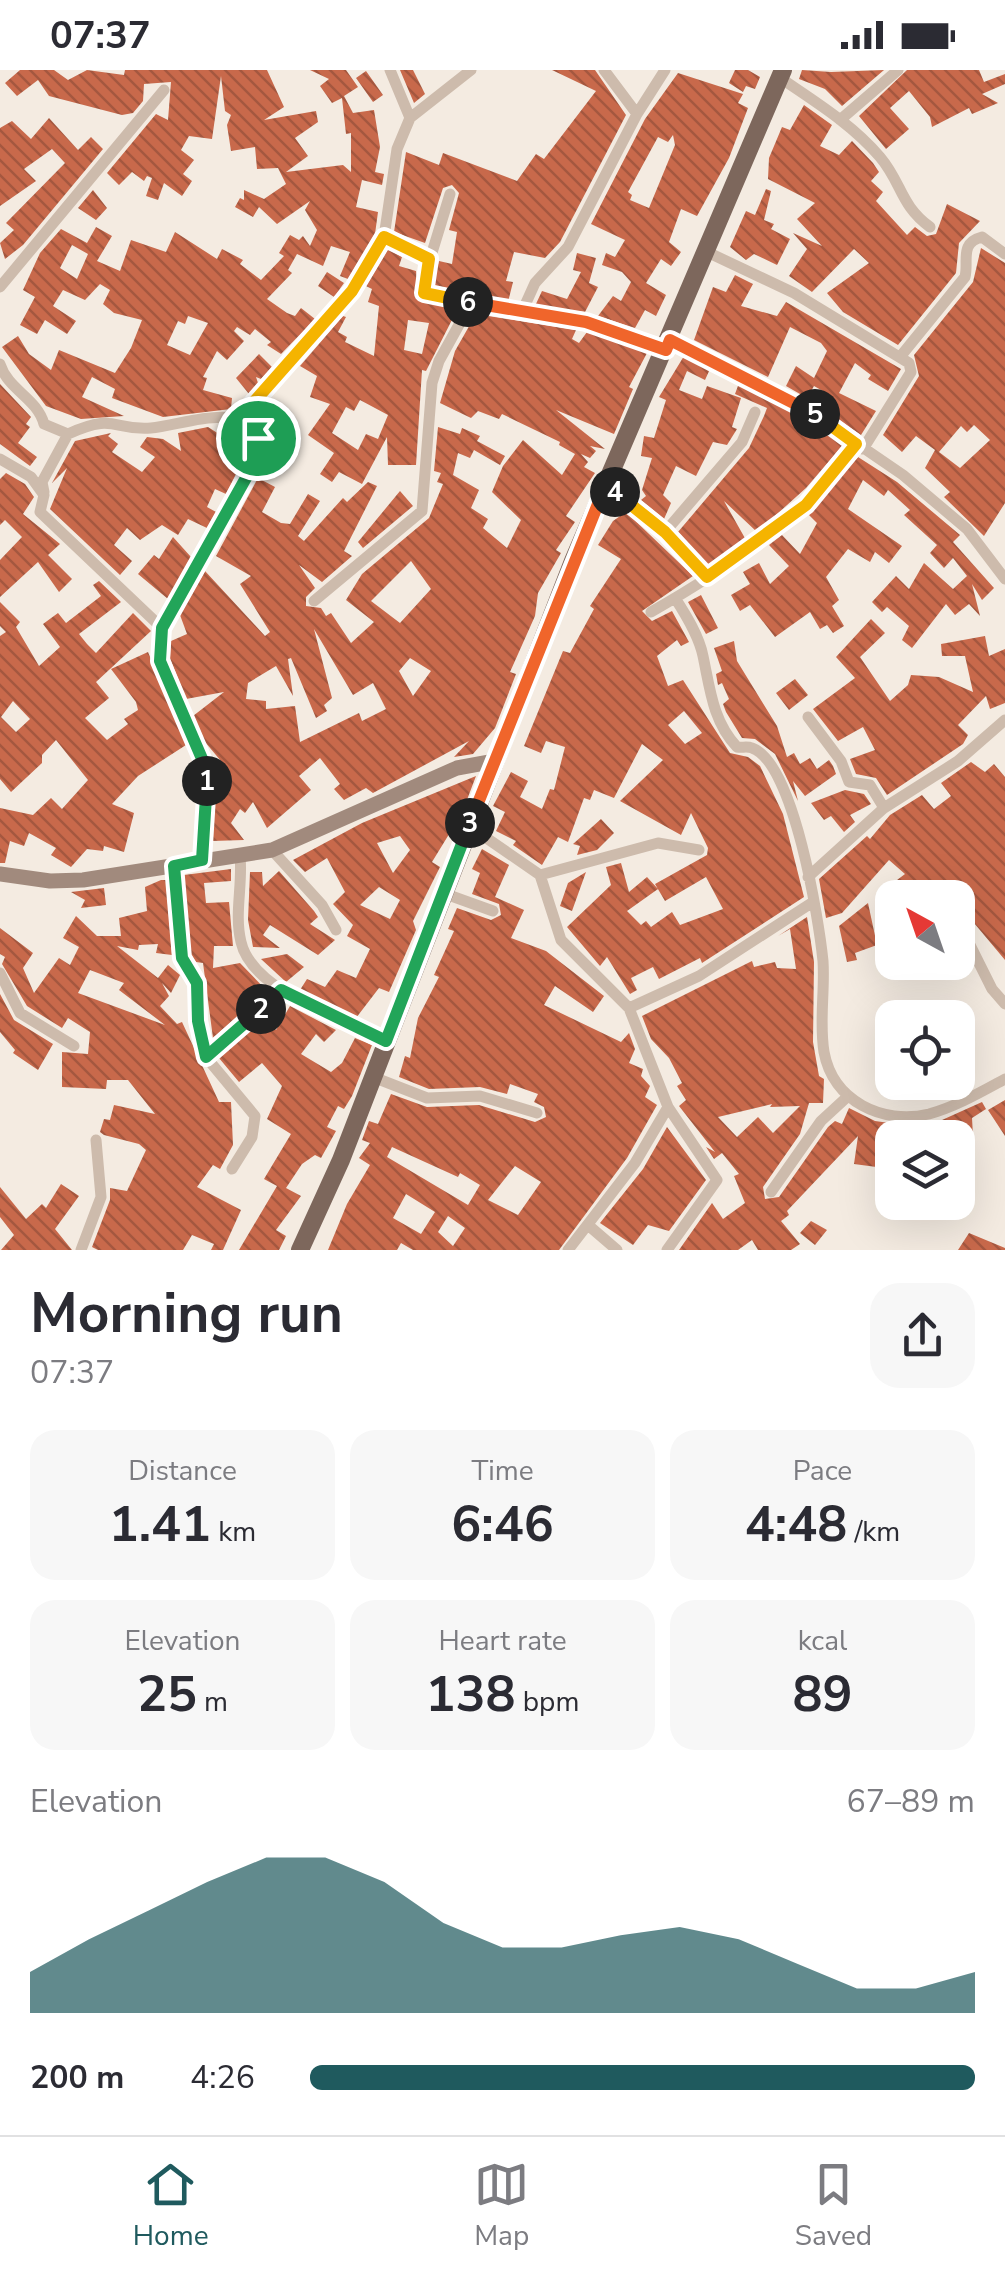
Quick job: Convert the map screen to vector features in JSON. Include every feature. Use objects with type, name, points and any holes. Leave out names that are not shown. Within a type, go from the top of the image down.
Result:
[{"type":"main road","points":[[300,1250],[373,1078],[442,893],[606,484],[781,74]]},
{"type":"main road","points":[[0,874],[84,880],[272,850],[457,768],[495,762]]},
{"type":"street","points":[[390,70],[410,118]]},
{"type":"street","points":[[238,420],[352,291],[384,237],[398,149],[410,118],[471,70]]},
{"type":"street","points":[[604,70],[637,114]]},
{"type":"street","points":[[521,314],[535,283],[568,248],[637,114],[665,70]]},
{"type":"street","points":[[840,120],[898,70]]},
{"type":"street","points":[[781,74],[881,158],[906,207],[930,227]]},
{"type":"street","points":[[0,287],[164,90]]},
{"type":"street","points":[[450,194],[429,259],[424,293],[521,314],[586,322],[668,344],[792,399],[937,499],[1005,579]]},
{"type":"street","points":[[384,237],[429,259]]},
{"type":"street","points":[[900,356],[965,276],[964,259],[970,243],[982,237],[1005,254]]},
{"type":"street","points":[[652,612],[797,512],[859,447],[911,372],[910,364],[900,356],[794,293],[706,252]]},
{"type":"street","points":[[314,601],[422,510],[432,383],[446,346],[471,303]]},
{"type":"street","points":[[0,364],[14,386],[40,408],[44,424],[68,434],[108,420],[149,429],[182,421],[238,420],[256,433],[258,450],[162,628],[160,661],[206,768],[202,860]]},
{"type":"street","points":[[665,532],[742,442],[755,412]]},
{"type":"street","points":[[68,434],[42,482],[40,512],[62,538],[162,628]]},
{"type":"street","points":[[0,459],[30,477],[44,494]]},
{"type":"street","points":[[606,484],[665,532],[707,577]]},
{"type":"street","points":[[675,598],[698,640],[714,707],[728,736],[737,747],[752,748],[762,756],[799,825],[822,958],[824,1053],[830,1073],[846,1098],[882,1114],[915,1115],[955,1104],[1005,1078]]},
{"type":"street","points":[[808,716],[840,761],[849,782],[870,785],[884,808]]},
{"type":"street","points":[[808,877],[884,808],[958,761],[1005,720]]},
{"type":"street","points":[[469,826],[540,875],[560,940],[629,1008],[668,1106],[717,1180],[667,1250]]},
{"type":"street","points":[[540,875],[658,843],[700,850]]},
{"type":"street","points":[[272,850],[322,906],[336,930]]},
{"type":"street","points":[[240,856],[240,940],[252,964],[281,990],[386,1041]]},
{"type":"street","points":[[174,866],[182,958],[197,983],[198,1021],[206,1057],[255,1116],[252,1136],[232,1169]]},
{"type":"street","points":[[442,893],[493,911]]},
{"type":"street","points":[[629,1008],[699,976],[813,902]]},
{"type":"street","points":[[975,956],[992,989],[1005,1004]]},
{"type":"street","points":[[0,973],[20,1014],[74,1046]]},
{"type":"street","points":[[206,1057],[281,990]]},
{"type":"street","points":[[373,1078],[428,1098],[480,1096],[538,1113]]},
{"type":"street","points":[[771,1192],[822,1120],[846,1098]]},
{"type":"street","points":[[568,1250],[635,1164],[668,1106]]},
{"type":"street","points":[[81,1250],[101,1197],[96,1140]]},
{"type":"street","points":[[588,1225],[617,1250]]},
{"type":"building","points":[[20,70],[54,70],[68,80],[87,70],[124,75],[125,70],[267,70],[284,107],[264,120],[316,111],[318,122],[295,138],[308,156],[286,172],[343,165],[351,172],[351,133],[346,134],[342,98],[332,103],[320,86],[329,79],[310,70],[346,70],[358,87],[344,96],[353,113],[374,110],[380,147],[375,172],[384,174],[382,185],[362,180],[356,207],[378,212],[375,234],[348,279],[340,276],[350,252],[331,246],[323,266],[297,254],[288,270],[292,273],[267,299],[287,313],[295,316],[301,308],[315,319],[281,354],[267,345],[271,342],[255,329],[250,335],[237,327],[234,331],[244,341],[227,360],[217,351],[203,377],[207,378],[203,390],[232,398],[231,409],[163,417],[112,398],[115,389],[92,377],[82,397],[124,416],[81,419],[46,406],[2,347],[18,336],[29,354],[51,370],[59,350],[115,373],[142,320],[114,313],[103,304],[110,290],[100,284],[85,300],[63,290],[53,306],[76,321],[67,334],[45,320],[37,334],[20,325],[35,297],[23,290],[40,253],[61,229],[87,243],[96,227],[112,236],[97,261],[120,271],[131,240],[166,252],[175,232],[217,259],[222,249],[243,260],[240,264],[261,280],[284,256],[279,253],[290,235],[299,240],[303,236],[310,246],[317,230],[305,210],[310,201],[277,224],[259,207],[253,217],[235,207],[240,198],[244,200],[244,190],[264,199],[286,184],[278,168],[257,169],[255,147],[231,151],[227,125],[231,115],[225,111],[221,76],[212,139],[189,136],[181,150],[194,160],[183,174],[192,181],[182,196],[164,183],[158,200],[146,196],[152,178],[147,176],[144,181],[132,172],[119,185],[107,173],[156,114],[168,120],[171,82],[144,84],[143,101],[133,113],[122,115],[49,96],[38,80],[17,96],[5,83]],"holes":[[[72,245],[88,254],[77,279],[60,268]],[[188,316],[208,323],[190,355],[167,345],[178,321],[185,324]]]},
{"type":"building","points":[[400,70],[413,70],[425,94],[414,103]]},
{"type":"building","points":[[552,70],[595,70],[626,115],[560,242],[545,258],[514,252],[506,281],[513,282],[508,302],[433,285],[439,261],[452,264],[457,232],[449,230],[459,193],[452,185],[443,188],[425,243],[394,232],[406,152],[439,165],[443,153],[517,181],[536,154],[544,159],[596,91]]},
{"type":"building","points":[[735,70],[748,70],[760,77],[755,89],[746,86],[743,92],[729,83]]},
{"type":"building","points":[[802,70],[884,70],[842,106],[825,89],[799,79]]},
{"type":"building","points":[[907,70],[979,70],[984,82],[1005,74],[1005,84],[982,94],[998,103],[972,114],[969,108],[932,127],[930,117],[909,91],[890,108],[909,129],[886,149],[859,116]]},
{"type":"building","points":[[366,71],[383,95],[373,102],[356,78]]},
{"type":"building","points":[[678,73],[743,94],[738,103],[748,108],[729,158],[697,216],[681,209],[669,242],[681,252],[671,266],[661,259],[646,283],[666,295],[656,316],[645,310],[635,328],[598,316],[613,296],[621,301],[631,282],[622,272],[602,265],[606,253],[615,257],[625,240],[591,224],[645,119]],"holes":[[[673,135],[675,145],[649,208],[630,200],[632,195],[628,192],[658,137],[668,142]]]},
{"type":"building","points":[[804,105],[832,125],[820,146],[839,155],[852,141],[873,163],[879,172],[871,181],[883,192],[876,201],[907,235],[915,227],[927,236],[936,234],[947,204],[980,221],[959,243],[956,273],[898,345],[843,312],[827,293],[869,263],[854,249],[812,292],[789,276],[807,249],[793,233],[822,246],[797,219],[815,203],[768,179],[769,158],[782,127],[790,130]]},
{"type":"building","points":[[49,118],[78,150],[91,137],[103,149],[23,245],[5,259],[0,243],[14,230],[6,223],[65,163],[52,149],[24,169],[36,181],[0,206],[0,128],[12,121],[31,139]]},
{"type":"building","points":[[766,189],[771,191],[764,220],[774,224],[771,229],[790,239],[777,265],[754,254],[746,260],[730,247],[746,211],[755,215]]},
{"type":"building","points":[[93,190],[107,208],[96,220],[78,208]]},
{"type":"building","points":[[981,248],[1005,263],[1005,503],[984,536],[944,497],[950,492],[925,468],[935,450],[916,436],[902,452],[883,435],[919,376],[914,355],[973,282]],"holes":[[[974,425],[990,440],[960,468],[939,452],[961,426],[967,432]]]},
{"type":"building","points":[[388,249],[402,257],[399,266],[416,271],[418,300],[457,310],[426,371],[422,370],[416,465],[388,465],[387,437],[362,484],[339,472],[332,482],[320,474],[334,453],[308,435],[330,404],[310,397],[317,376],[300,366],[343,316],[346,317],[338,332],[347,337],[345,342],[374,356],[379,306],[368,302],[372,289],[366,286]],"holes":[[[408,320],[429,323],[422,354],[404,350]],[[360,400],[388,415],[378,439],[366,434],[358,450],[332,433],[346,407],[354,411]]]},
{"type":"building","points":[[577,253],[596,258],[589,283],[598,287],[585,312],[535,306],[542,291],[567,299],[581,272],[573,270]]},
{"type":"building","points":[[327,272],[344,283],[334,297],[318,286]]},
{"type":"building","points":[[735,275],[753,284],[741,306],[777,316],[786,302],[901,369],[888,391],[868,379],[871,375],[855,363],[839,393],[876,411],[861,435],[823,409],[830,395],[814,386],[807,398],[786,386],[796,366],[814,378],[827,351],[821,343],[790,327],[768,377],[694,340],[713,287],[726,292]]},
{"type":"building","points":[[476,314],[576,330],[572,339],[579,343],[587,332],[647,353],[629,387],[633,389],[614,434],[556,410],[605,449],[590,446],[596,451],[590,458],[581,454],[588,462],[584,467],[595,473],[566,516],[575,522],[556,550],[561,553],[538,593],[535,616],[510,672],[516,674],[495,728],[473,754],[454,757],[469,741],[373,793],[366,788],[344,800],[334,789],[340,784],[320,758],[299,776],[311,790],[267,828],[253,802],[245,813],[240,809],[231,823],[244,840],[212,841],[214,798],[226,767],[205,742],[193,716],[224,692],[186,699],[170,658],[171,641],[187,634],[180,615],[205,571],[265,636],[270,632],[240,584],[251,576],[216,556],[258,478],[275,487],[262,512],[281,523],[290,524],[308,494],[320,501],[298,536],[304,541],[343,498],[347,502],[368,482],[377,486],[344,551],[352,556],[322,582],[299,565],[315,588],[306,597],[306,606],[321,608],[326,616],[331,613],[351,643],[374,622],[346,600],[362,574],[429,518],[443,484],[437,482],[441,473],[434,471],[438,427],[460,434],[462,428],[480,436],[477,441],[505,456],[500,465],[474,450],[470,458],[458,453],[453,475],[479,490],[471,508],[488,519],[483,528],[507,548],[521,520],[492,492],[503,466],[523,440],[562,475],[575,454],[560,442],[502,414],[499,419],[478,411],[471,418],[440,403],[455,351]],"holes":[[[411,561],[431,589],[400,623],[371,601]],[[314,629],[353,695],[373,683],[386,709],[362,721],[359,713],[300,742],[295,706],[266,709],[266,701],[246,699],[248,683],[276,666],[293,696],[288,659],[291,658],[316,718],[327,711],[324,705],[332,698]],[[410,658],[431,671],[413,696],[399,671]]]},
{"type":"building","points":[[259,354],[272,367],[261,379],[256,377],[258,383],[249,394],[236,378]]},
{"type":"building","points":[[684,356],[710,369],[705,380],[687,371],[679,390],[702,399],[707,386],[741,398],[732,427],[737,429],[727,445],[713,442],[696,476],[676,466],[663,495],[671,503],[664,519],[641,500],[646,496],[642,490],[652,458],[641,456],[644,436],[654,438],[666,400],[659,397]]},
{"type":"building","points":[[739,383],[787,407],[843,445],[806,488],[757,532],[724,501],[746,540],[709,566],[678,532],[749,448],[764,416],[767,408],[735,394]]},
{"type":"building","points":[[0,384],[31,417],[26,424],[30,427],[18,443],[37,457],[30,466],[0,444]]},
{"type":"building","points":[[208,427],[247,452],[226,494],[215,489],[207,507],[216,512],[207,528],[188,519],[178,535],[162,525],[140,540],[127,528],[114,545],[132,561],[120,575],[50,509],[67,468],[52,483],[75,441],[111,433],[108,436],[118,444],[112,452],[142,472],[155,457],[140,447],[147,437],[163,439],[181,451],[178,433]]},
{"type":"building","points":[[858,457],[897,482],[960,535],[953,542],[994,588],[982,600],[972,584],[980,616],[969,604],[955,615],[946,604],[912,648],[902,640],[909,626],[887,607],[882,612],[872,602],[896,576],[909,589],[924,563],[953,589],[967,576],[953,558],[944,568],[930,553],[937,545],[904,515],[910,510],[888,490],[884,496],[863,480],[848,509],[902,546],[889,563],[875,552],[870,562],[848,549],[826,577],[839,600],[832,606],[844,626],[833,633],[827,625],[820,629],[810,612],[775,637],[750,605],[740,611],[731,595],[750,584],[743,572],[759,563],[770,584],[789,566],[769,545],[782,535],[800,554],[817,523],[807,513]]},
{"type":"building","points":[[6,473],[25,484],[34,497],[23,514],[60,544],[48,555],[72,579],[59,592],[38,562],[0,597],[0,560],[22,537],[5,520],[0,525],[0,479]]},
{"type":"building","points":[[400,491],[413,506],[363,548],[358,542]]},
{"type":"building","points":[[626,512],[693,576],[642,611],[652,621],[672,611],[689,642],[681,646],[677,640],[657,656],[668,686],[683,680],[730,753],[748,757],[760,766],[783,814],[804,897],[702,963],[700,958],[659,979],[653,967],[631,978],[637,990],[630,994],[607,957],[600,966],[567,927],[611,885],[606,867],[621,863],[629,892],[647,877],[658,889],[655,884],[707,855],[708,848],[691,813],[681,835],[620,801],[663,760],[642,744],[614,798],[594,790],[590,800],[584,798],[568,842],[558,837],[542,865],[513,845],[516,841],[496,831],[505,812],[493,806],[511,772],[528,781],[520,797],[542,809],[550,789],[554,790],[565,747],[546,741],[541,753],[524,746],[563,651],[570,653],[594,609],[590,606],[621,559],[598,545],[613,521]],"holes":[[[684,711],[702,733],[685,744],[668,725]],[[706,877],[723,909],[680,925],[672,912],[651,927],[646,921],[641,925],[627,911],[658,889],[665,901]]]},
{"type":"building","points":[[173,537],[191,557],[168,599],[138,574],[154,555],[159,559]]},
{"type":"building","points":[[99,581],[121,602],[79,634],[96,653],[133,613],[151,631],[96,682],[109,698],[85,718],[107,740],[128,724],[124,719],[138,710],[136,702],[111,669],[148,652],[186,745],[138,776],[112,804],[134,813],[124,852],[104,846],[103,851],[87,849],[71,867],[51,855],[56,848],[29,833],[24,846],[10,841],[5,863],[0,863],[0,808],[33,815],[51,798],[62,809],[88,780],[56,740],[42,755],[42,763],[11,792],[0,779],[0,636],[6,632],[0,626],[0,602],[20,622],[16,627],[39,666],[60,647],[43,624],[58,613],[66,623],[101,596],[93,585]],"holes":[[[13,701],[30,719],[16,732],[1,717]]]},
{"type":"building","points":[[701,595],[718,628],[706,634],[688,602]]},
{"type":"building","points":[[871,619],[885,633],[860,657],[890,701],[908,685],[911,675],[939,677],[973,692],[965,656],[942,656],[941,644],[985,636],[989,656],[1005,649],[1005,703],[990,709],[986,696],[958,725],[968,735],[963,744],[887,795],[876,778],[856,774],[850,759],[875,750],[863,727],[838,741],[813,709],[855,678],[836,657]]},
{"type":"building","points":[[734,641],[737,661],[777,726],[787,757],[794,753],[800,764],[810,758],[817,769],[829,760],[833,766],[836,774],[805,796],[793,781],[798,801],[775,754],[755,739],[742,738],[726,712],[723,704],[729,699],[722,683],[718,685],[716,674],[722,671],[714,648]]},
{"type":"building","points":[[795,679],[808,695],[789,710],[776,693]]},
{"type":"building","points":[[971,762],[985,772],[994,764],[1005,777],[1005,960],[975,924],[975,880],[897,880],[905,874],[889,860],[842,913],[826,918],[819,879],[867,836],[870,839],[890,815],[922,795],[934,809],[951,796],[941,783]]},
{"type":"building","points":[[476,776],[462,813],[432,862],[440,867],[413,921],[416,930],[389,992],[379,988],[356,1018],[300,990],[307,979],[325,987],[337,970],[356,978],[370,949],[347,936],[353,925],[333,904],[345,892],[327,858],[305,872],[293,860],[362,823]],"holes":[[[400,836],[410,850],[393,873],[377,843]],[[379,887],[400,900],[390,919],[360,905]]]},
{"type":"building","points":[[845,790],[864,794],[871,804],[850,815],[855,822],[844,832],[831,816],[824,820],[811,803]]},
{"type":"building","points":[[601,819],[614,833],[597,850],[577,855],[580,846],[573,844]]},
{"type":"building","points":[[482,849],[509,865],[495,897],[524,910],[511,938],[546,951],[604,996],[593,1012],[555,986],[544,1005],[621,1042],[629,1033],[635,1049],[629,1063],[643,1069],[641,1076],[650,1086],[645,1097],[657,1105],[627,1158],[559,1250],[413,1250],[401,1243],[397,1250],[328,1250],[347,1204],[370,1165],[359,1158],[370,1143],[362,1140],[369,1121],[378,1124],[391,1094],[427,1107],[479,1105],[535,1122],[546,1117],[544,1107],[534,1102],[538,1094],[510,1084],[507,1094],[480,1087],[429,1089],[399,1077],[405,1056],[410,1058],[418,1018],[439,977],[434,975],[454,931],[448,929],[457,908],[491,920],[501,915],[499,904],[472,894],[480,873],[472,869]],"holes":[[[392,1147],[458,1177],[460,1173],[480,1185],[468,1205],[387,1157]],[[515,1166],[541,1182],[518,1215],[488,1200]],[[406,1194],[435,1212],[421,1234],[393,1218]],[[448,1216],[465,1228],[453,1246],[438,1232]]]},
{"type":"building","points":[[231,869],[231,881],[204,883],[206,903],[229,902],[233,946],[214,946],[213,968],[240,963],[266,990],[213,1038],[203,963],[196,962],[191,955],[184,875]]},
{"type":"building","points":[[279,871],[318,917],[310,924],[335,940],[318,955],[270,925],[263,935],[280,948],[253,947],[248,920],[250,872],[262,872],[263,886]]},
{"type":"building","points":[[586,872],[572,911],[560,906],[568,883]]},
{"type":"building","points":[[166,880],[172,955],[156,953],[158,944],[139,945],[138,950],[117,946],[158,978],[168,965],[180,975],[171,993],[162,983],[169,996],[160,1006],[177,1024],[182,1022],[219,1102],[231,1102],[233,1145],[220,1169],[213,1165],[197,1187],[241,1210],[223,1250],[211,1250],[214,1244],[192,1235],[183,1250],[92,1247],[110,1200],[110,1188],[127,1191],[146,1150],[139,1144],[104,1135],[100,1132],[104,1119],[110,1120],[114,1105],[155,1114],[128,1080],[107,1080],[106,1089],[62,1087],[62,1052],[88,1054],[90,1032],[68,1018],[62,1028],[27,1006],[2,964],[5,957],[0,954],[0,928],[33,953],[23,968],[34,993],[59,958],[70,965],[79,947],[63,938],[76,916],[97,936],[121,936],[119,918],[147,911],[145,887]],"holes":[[[90,970],[124,983],[119,990],[165,1025],[78,993]]]},
{"type":"building","points":[[104,888],[106,905],[81,908],[85,900],[71,892]]},
{"type":"building","points":[[868,903],[875,946],[855,953],[857,960],[847,962],[839,926]]},
{"type":"building","points":[[807,917],[814,962],[813,1042],[819,1076],[824,1079],[823,1103],[809,1103],[800,1134],[763,1187],[765,1199],[779,1197],[828,1127],[835,1121],[842,1124],[849,1108],[875,1121],[875,1167],[854,1164],[858,1136],[781,1221],[800,1244],[791,1250],[758,1250],[752,1240],[738,1250],[679,1250],[712,1203],[723,1219],[745,1203],[734,1176],[739,1174],[722,1153],[714,1159],[706,1147],[715,1152],[679,1106],[686,1100],[677,1086],[682,1083],[669,1058],[651,1039],[642,1016],[752,961],[754,967],[775,962],[777,968],[796,969],[790,929],[778,936]],"holes":[[[772,1104],[770,1107],[800,1106],[773,1133],[758,1117],[737,1137],[718,1117]]]},
{"type":"building","points":[[287,954],[304,967],[286,982],[261,959]]},
{"type":"building","points":[[0,994],[14,1020],[53,1044],[38,1070],[13,1053],[15,1050],[0,1032]]},
{"type":"building","points":[[290,1006],[336,1030],[324,1042],[316,1034],[301,1054],[331,1072],[342,1063],[355,1038],[372,1045],[352,1096],[344,1109],[338,1106],[327,1127],[336,1131],[321,1158],[315,1155],[302,1164],[286,1188],[301,1196],[276,1230],[286,1236],[279,1250],[239,1250],[277,1186],[264,1179],[291,1134],[267,1119],[282,1086],[262,1063],[239,1082],[219,1058],[265,1017],[276,1030]]},
{"type":"building","points":[[1005,1100],[1005,1136],[988,1110]]},
{"type":"building","points":[[982,1102],[986,1109],[972,1118],[942,1120]]},
{"type":"building","points":[[667,1127],[706,1180],[669,1231],[648,1225],[633,1245],[600,1223],[643,1169]]},
{"type":"building","points":[[61,1184],[79,1196],[55,1229],[72,1250],[1,1250],[14,1235],[0,1217],[0,1187],[26,1219],[42,1204],[46,1208]]},
{"type":"building","points":[[811,1221],[827,1230],[815,1245],[800,1233]]},
{"type":"building","points":[[969,1233],[1005,1248],[1005,1250],[958,1250]]},
{"type":"route","points":[[384,237],[429,259],[424,293],[521,314],[586,322],[666,350],[670,340],[792,399],[856,444],[806,505],[769,536],[707,577],[665,532],[606,484],[386,1041],[281,990],[206,1057],[198,1021],[197,983],[182,958],[183,932],[174,866],[202,860],[206,768],[160,661],[162,628],[251,469],[258,438],[251,426],[238,420],[352,291],[384,237]]}]
